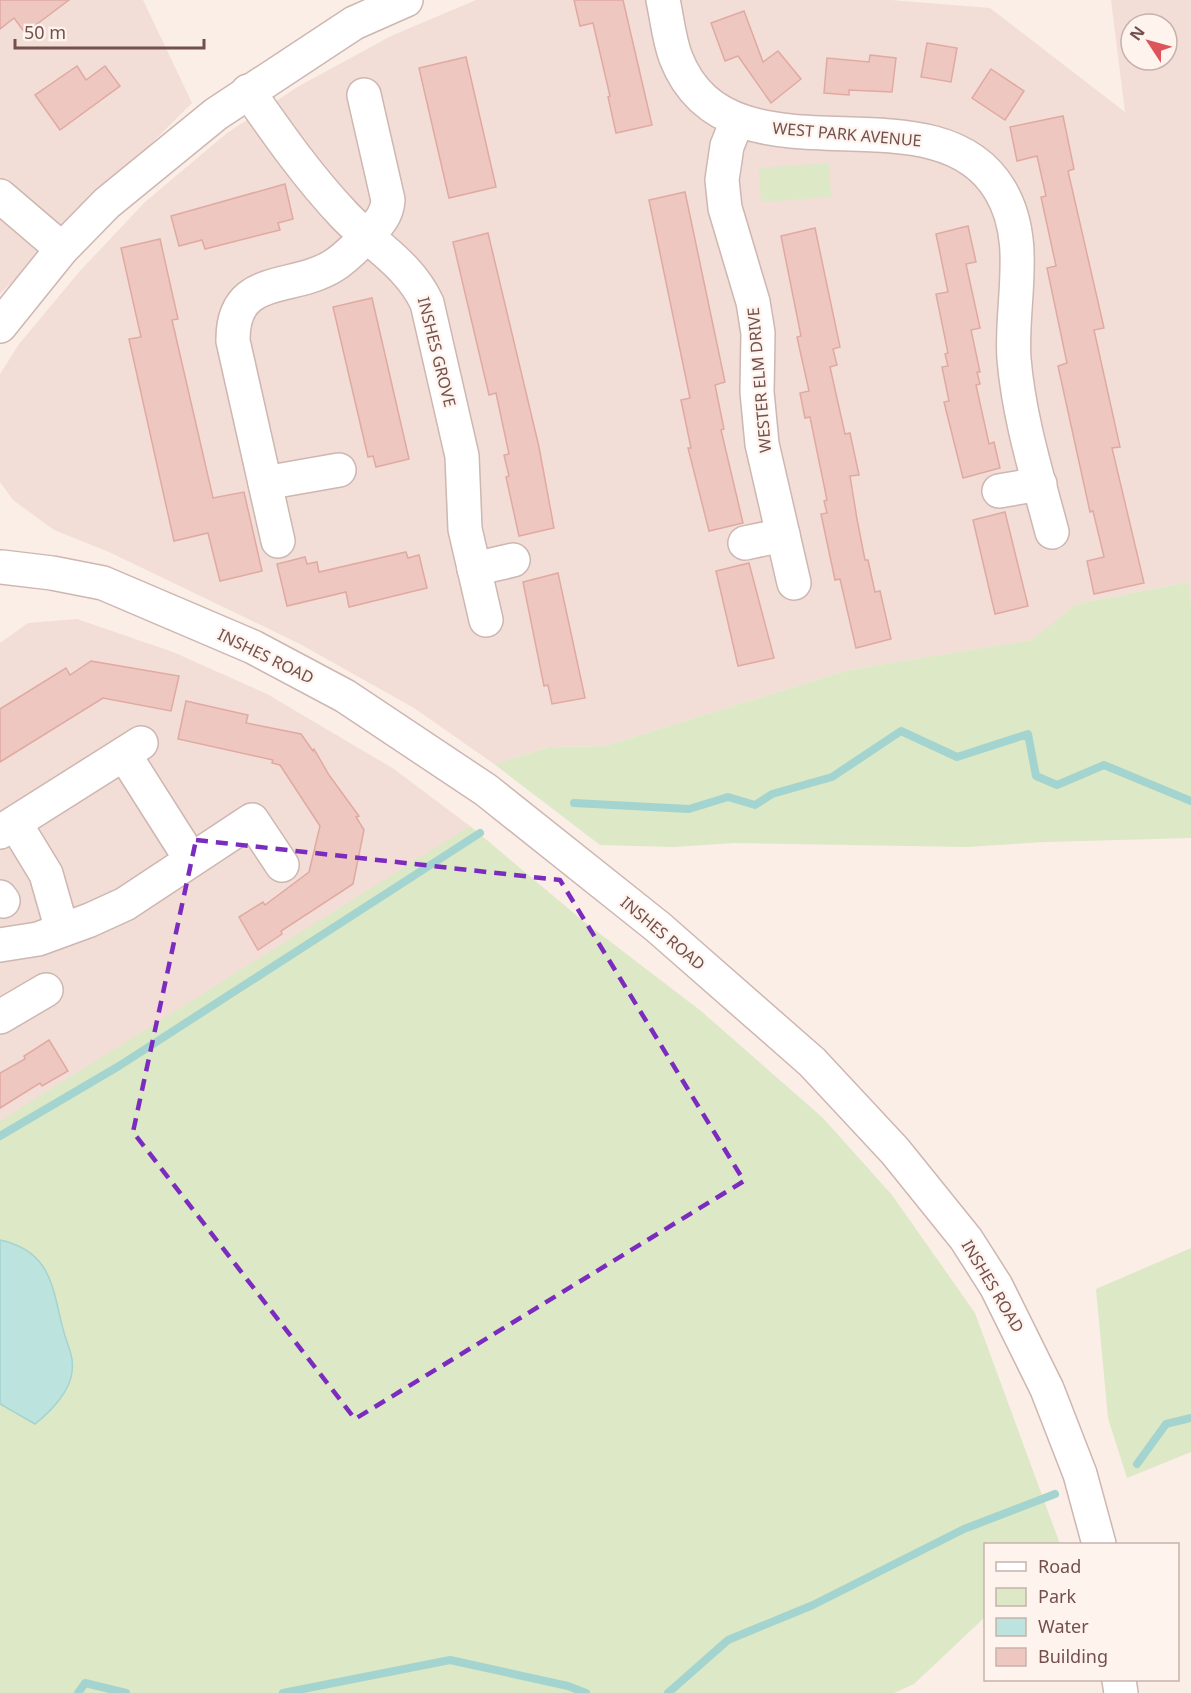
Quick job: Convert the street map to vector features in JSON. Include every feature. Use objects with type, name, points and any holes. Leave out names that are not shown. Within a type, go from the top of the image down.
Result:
[{"type":"street","points":[[0,326],[62,249],[107,203],[248,91],[354,23],[405,0]]},
{"type":"street","name":"WEST PARK AVENUE","points":[[663,0],[676,58],[694,89],[713,107],[737,121],[779,130],[908,138],[940,144],[975,162],[1000,189],[1013,219],[1018,255],[1014,357],[1019,400],[1052,532]]},
{"type":"street","name":"INSHES GROVE","points":[[248,91],[287,147],[345,216],[395,259],[418,285],[426,303],[462,456],[465,529],[486,620]]},
{"type":"street","points":[[278,541],[232,341],[232,321],[250,294],[332,267],[368,236],[388,210],[388,200],[364,95]]},
{"type":"street","name":"WESTER ELM DRIVE","points":[[737,121],[727,146],[722,180],[725,208],[753,302],[758,333],[757,392],[762,444],[794,583]]},
{"type":"street","points":[[0,196],[62,249]]},
{"type":"street","points":[[265,483],[339,470]]},
{"type":"street","points":[[999,491],[1040,484]]},
{"type":"street","points":[[745,543],[783,535]]},
{"type":"street","name":"INSHES ROAD","points":[[1,560],[103,583],[253,647],[345,696],[486,790],[657,927],[812,1062],[895,1151],[966,1239],[996,1286],[1047,1389],[1080,1474],[1098,1543]]},
{"type":"street","points":[[474,569],[513,560]]},
{"type":"street","points":[[62,930],[46,874],[7,828],[132,749],[190,858]]},
{"type":"street","points":[[0,945],[38,939],[125,904],[190,858],[252,820],[282,865]]},
{"type":"street","points":[[0,1017],[46,990]]},
{"type":"highlighted area","points":[[196,840],[560,880],[744,1181],[355,1419],[133,1132]]},
{"type":"shaded area","points":[[0,0],[143,0],[192,103],[0,294]]},
{"type":"shaded area","points":[[476,0],[891,0],[990,8],[1125,112],[1120,72],[1179,72],[1179,12],[1119,12],[1119,64],[1111,0],[1191,0],[1191,603],[1188,582],[1076,604],[1033,640],[848,670],[605,746],[550,747],[494,764],[414,708],[298,643],[109,552],[54,530],[13,500],[0,482],[0,374],[19,344],[79,272],[145,202],[227,133],[299,86],[391,36]]},
{"type":"shaded area","points":[[77,619],[173,652],[267,694],[394,769],[470,826],[147,1035],[0,1124],[0,643],[28,623]]},
{"type":"green space","points":[[829,163],[831,197],[761,202],[759,168]]},
{"type":"green space","points":[[1188,582],[1191,603],[1191,838],[1045,842],[967,847],[734,843],[674,847],[600,845],[494,764],[550,747],[605,746],[848,670],[1032,640],[1076,604]]},
{"type":"green space","points":[[470,826],[582,920],[701,1011],[823,1118],[892,1195],[975,1313],[1060,1543],[984,1543],[984,1618],[914,1684],[894,1693],[0,1693],[0,1121]]},
{"type":"green space","points":[[1191,1248],[1191,1452],[1127,1478],[1108,1418],[1096,1289]]},
{"type":"water","points":[[0,1240],[32,1254],[41,1264],[53,1289],[72,1357],[72,1372],[67,1387],[53,1408],[35,1424],[0,1404]]},
{"type":"building","points":[[0,0],[69,0],[25,33],[14,18],[0,29]]},
{"type":"building","points":[[574,0],[623,0],[652,125],[616,133],[593,23],[580,26]]},
{"type":"building","points":[[744,11],[763,62],[778,51],[801,79],[771,103],[738,56],[725,61],[711,23]]},
{"type":"building","points":[[927,43],[957,48],[951,82],[921,77]]},
{"type":"building","points":[[870,55],[896,58],[892,92],[849,90],[849,95],[824,93],[827,58],[869,62]]},
{"type":"building","points":[[466,57],[496,187],[449,198],[419,68]]},
{"type":"building","points":[[77,66],[86,80],[105,66],[120,86],[60,130],[35,95]]},
{"type":"building","points":[[991,69],[1024,91],[1005,120],[972,98]]},
{"type":"building","points":[[1063,116],[1074,169],[1068,171],[1104,328],[1094,330],[1120,447],[1112,448],[1144,583],[1094,594],[1087,561],[1104,557],[1093,511],[1090,512],[1058,366],[1067,363],[1047,268],[1056,266],[1041,197],[1046,196],[1037,156],[1017,161],[1010,127]]},
{"type":"building","points":[[285,184],[293,219],[278,223],[280,230],[205,249],[202,240],[179,246],[171,216]]},
{"type":"building","points":[[685,192],[725,382],[715,385],[724,429],[721,430],[743,523],[709,531],[688,448],[691,448],[681,400],[690,398],[649,200]]},
{"type":"building","points":[[968,226],[976,262],[966,264],[980,328],[971,330],[980,372],[977,372],[980,384],[976,385],[989,444],[994,442],[1000,468],[963,478],[944,402],[949,401],[942,367],[948,366],[945,354],[948,353],[936,294],[948,292],[936,234]]},
{"type":"building","points":[[815,228],[840,347],[833,349],[837,365],[830,367],[845,434],[850,433],[859,475],[850,476],[857,519],[865,560],[868,560],[875,592],[880,591],[891,639],[856,648],[840,579],[835,580],[821,514],[827,513],[824,501],[827,500],[810,417],[805,418],[800,393],[809,391],[797,337],[801,336],[781,236]]},
{"type":"building","points":[[488,233],[539,447],[554,528],[519,536],[506,477],[509,476],[504,455],[509,454],[496,393],[489,395],[453,242]]},
{"type":"building","points":[[160,239],[178,319],[172,320],[213,498],[244,492],[262,571],[220,581],[208,533],[174,541],[129,339],[141,337],[121,248]]},
{"type":"building","points":[[372,298],[409,459],[376,467],[373,456],[368,457],[333,307]]},
{"type":"building","points":[[1005,512],[1028,606],[995,614],[973,520]]},
{"type":"building","points":[[406,552],[408,558],[419,555],[427,588],[349,607],[346,592],[287,606],[277,564],[305,557],[307,564],[317,562],[319,572]]},
{"type":"building","points":[[749,563],[774,658],[738,666],[716,571]]},
{"type":"building","points":[[558,573],[585,698],[552,704],[548,685],[544,686],[523,582]]},
{"type":"building","points":[[91,661],[179,676],[171,711],[103,698],[0,762],[0,709],[66,668],[70,675]]},
{"type":"building","points":[[186,701],[248,715],[246,723],[301,734],[313,751],[314,749],[329,775],[359,816],[356,817],[364,830],[353,884],[281,931],[282,934],[258,950],[239,917],[263,902],[265,905],[309,872],[320,826],[280,765],[272,763],[273,760],[178,739]]},
{"type":"building","points":[[49,1040],[68,1071],[42,1086],[40,1083],[0,1108],[0,1073],[25,1059],[24,1056]]},
{"type":"waterway","points":[[574,803],[689,809],[728,797],[755,805],[772,794],[832,777],[901,731],[957,757],[1028,734],[1036,776],[1057,785],[1104,765],[1191,801]]},
{"type":"waterway","points":[[0,1136],[119,1066],[480,833]]},
{"type":"waterway","points":[[1137,1464],[1166,1424],[1191,1418]]},
{"type":"waterway","points":[[668,1693],[728,1640],[813,1605],[964,1529],[1055,1494]]},
{"type":"waterway","points":[[283,1693],[450,1660],[568,1686],[586,1693]]},
{"type":"waterway","points":[[78,1693],[85,1683],[126,1693]]}]
